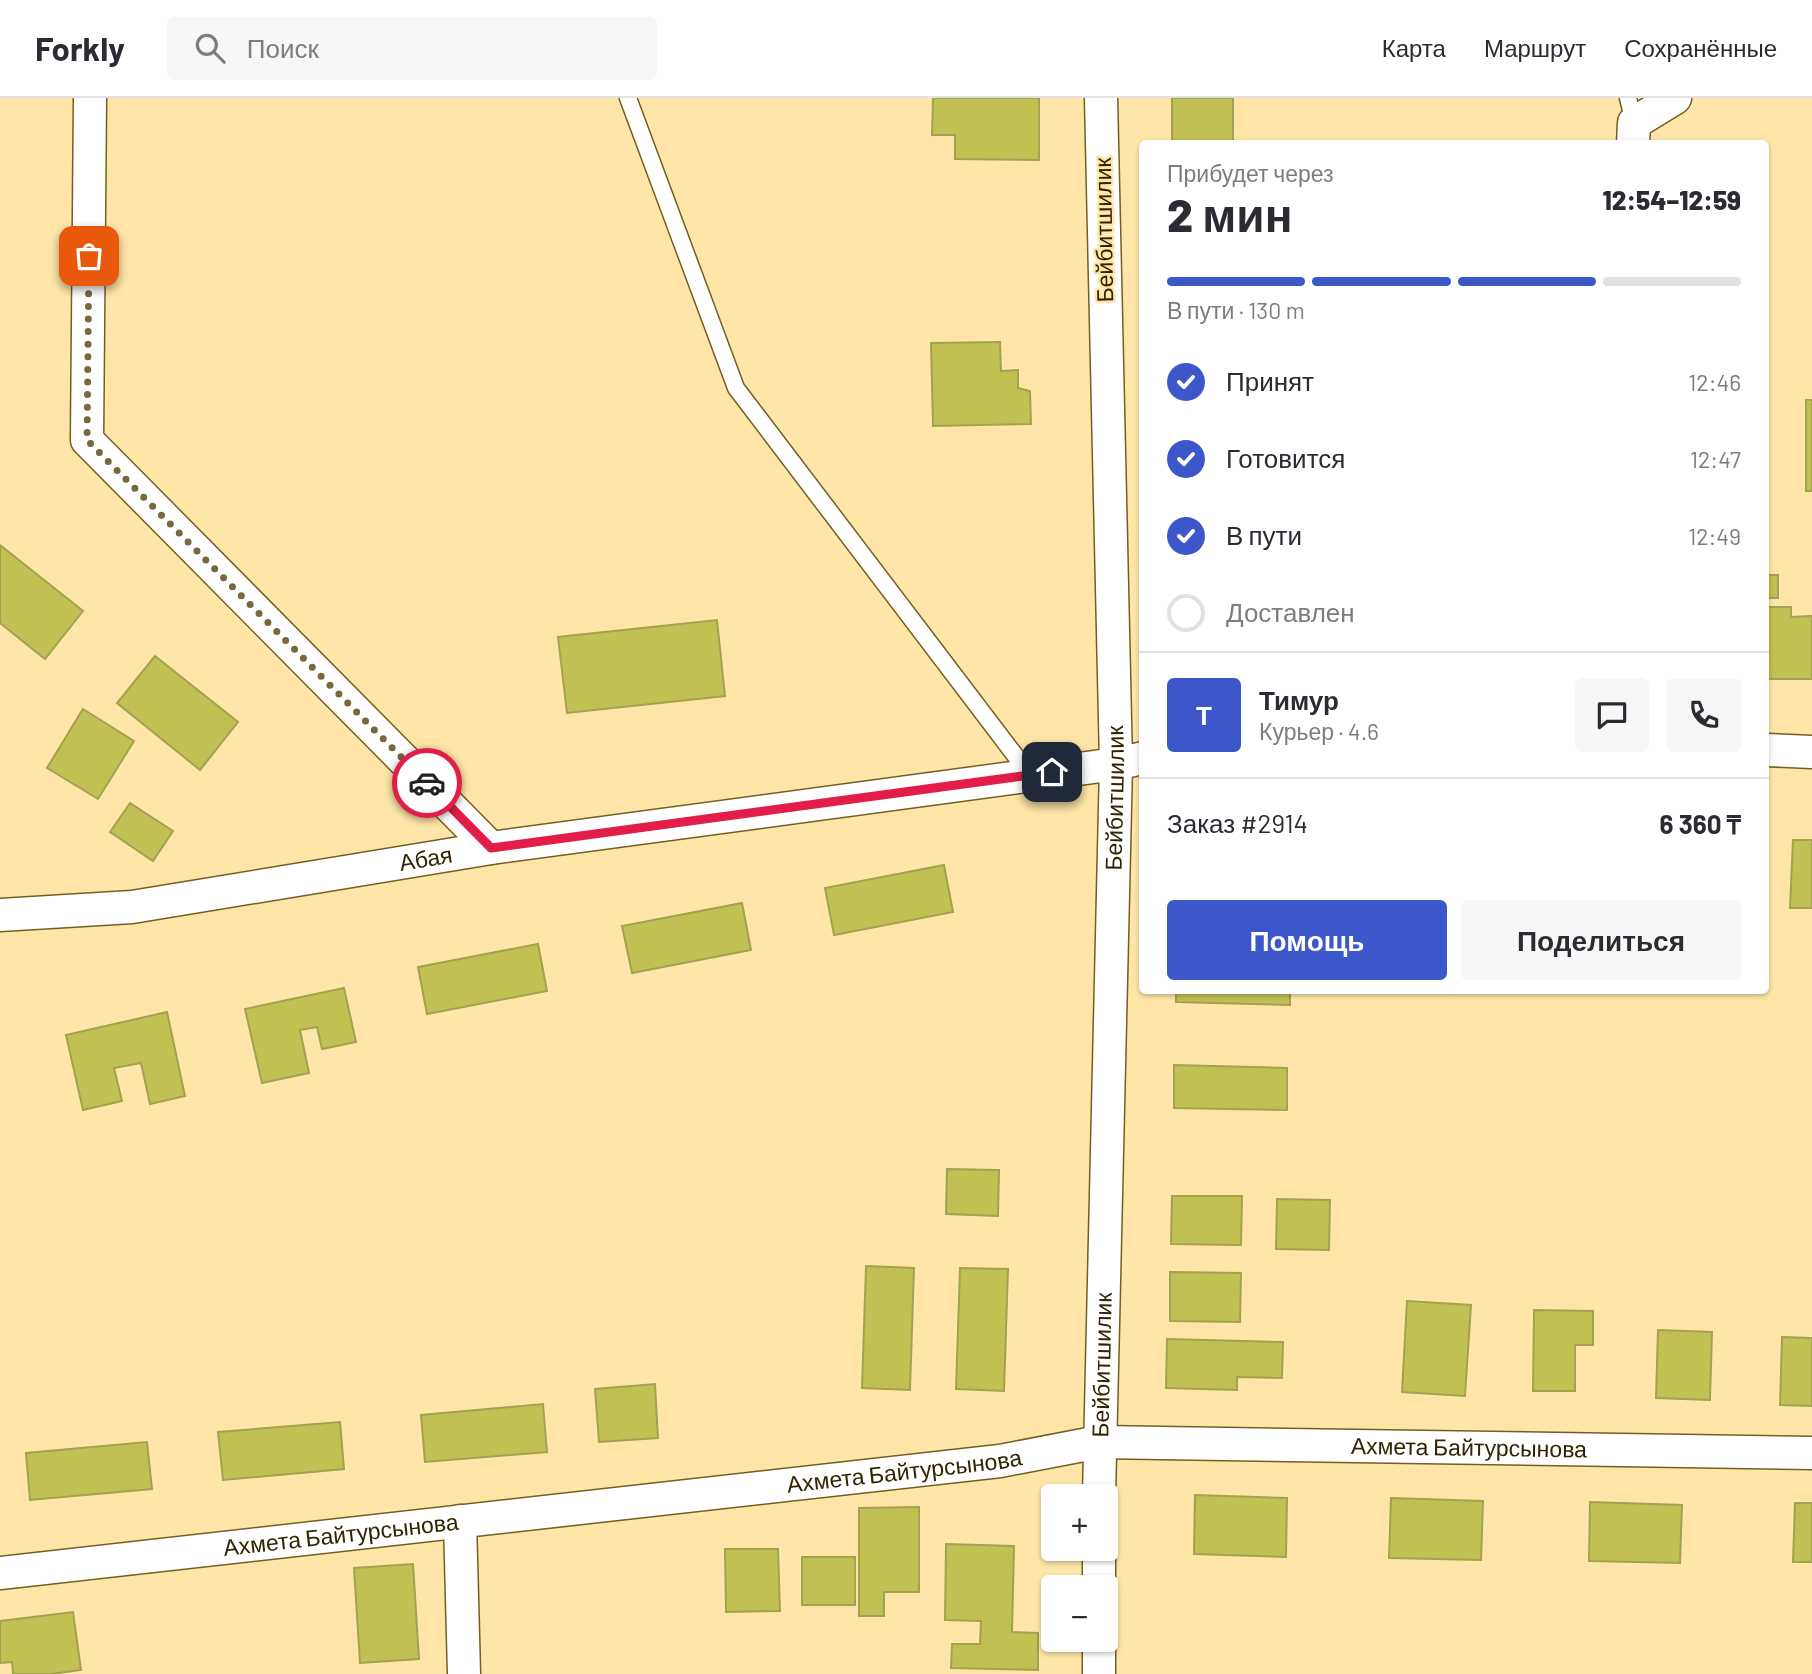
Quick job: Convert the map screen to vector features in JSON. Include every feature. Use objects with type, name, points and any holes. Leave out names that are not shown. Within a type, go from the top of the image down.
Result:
[{"type":"street","points":[[90,98],[87,440],[491,848]]},
{"type":"street","name":"Бейбитшилик","points":[[1099,1484],[1129,761],[1101,98]]},
{"type":"street","points":[[1632,121],[1675,98]]},
{"type":"street","points":[[1769,750],[1812,752]]},
{"type":"street","name":"Абая","points":[[0,915],[132,907],[491,848],[1129,761]]},
{"type":"street","name":"Ахмета Байтурсынова","points":[[0,1573],[1000,1461],[1099,1442],[1812,1453]]},
{"type":"street","points":[[460,1521],[464,1674]]},
{"type":"street","points":[[1099,1652],[1099,1674]]},
{"type":"lane","points":[[628,98],[736,388],[1030,775]]},
{"type":"building","points":[[933,98],[1039,98],[1039,160],[955,159],[955,135],[932,135]]},
{"type":"building","points":[[1172,98],[1233,98],[1233,140],[1172,140]]},
{"type":"building","points":[[1000,342],[1001,371],[1018,370],[1018,388],[1030,391],[1031,424],[933,426],[931,343]]},
{"type":"building","points":[[1806,400],[1812,400],[1812,491],[1806,491]]},
{"type":"building","points":[[0,545],[83,611],[45,659],[0,623]]},
{"type":"building","points":[[1769,575],[1778,575],[1778,598],[1769,598]]},
{"type":"building","points":[[1769,607],[1791,607],[1791,617],[1812,616],[1812,679],[1769,679]]},
{"type":"building","points":[[717,620],[725,696],[567,713],[558,637]]},
{"type":"building","points":[[155,656],[238,722],[200,770],[117,703]]},
{"type":"building","points":[[83,709],[134,741],[98,799],[47,768]]},
{"type":"building","points":[[130,803],[173,831],[153,861],[110,832]]},
{"type":"building","points":[[1793,840],[1812,840],[1812,908],[1790,908]]},
{"type":"building","points":[[944,865],[953,912],[834,935],[825,888]]},
{"type":"building","points":[[742,903],[751,950],[632,973],[622,926]]},
{"type":"building","points":[[538,944],[547,991],[427,1014],[418,967]]},
{"type":"building","points":[[344,988],[356,1042],[322,1049],[317,1027],[300,1030],[309,1073],[262,1083],[245,1009]]},
{"type":"building","points":[[1176,994],[1290,994],[1290,1005],[1176,1002]]},
{"type":"building","points":[[167,1012],[185,1096],[150,1104],[141,1063],[114,1068],[122,1101],[83,1110],[66,1035]]},
{"type":"building","points":[[1174,1065],[1287,1068],[1287,1110],[1174,1108]]},
{"type":"building","points":[[947,1169],[999,1170],[998,1216],[946,1214]]},
{"type":"building","points":[[1172,1196],[1242,1196],[1241,1245],[1171,1244]]},
{"type":"building","points":[[1277,1199],[1330,1200],[1329,1250],[1276,1249]]},
{"type":"building","points":[[866,1266],[914,1268],[910,1390],[862,1388]]},
{"type":"building","points":[[960,1268],[1008,1269],[1004,1391],[956,1389]]},
{"type":"building","points":[[1170,1272],[1241,1273],[1240,1322],[1170,1321]]},
{"type":"building","points":[[1407,1301],[1471,1305],[1465,1396],[1402,1392]]},
{"type":"building","points":[[1534,1310],[1593,1311],[1593,1345],[1575,1345],[1575,1391],[1533,1391]]},
{"type":"building","points":[[1658,1330],[1712,1332],[1710,1400],[1656,1398]]},
{"type":"building","points":[[1782,1337],[1812,1338],[1812,1406],[1780,1405]]},
{"type":"building","points":[[1167,1339],[1283,1342],[1282,1378],[1237,1377],[1237,1390],[1166,1388]]},
{"type":"building","points":[[655,1384],[658,1438],[599,1442],[595,1389]]},
{"type":"building","points":[[543,1404],[547,1452],[425,1462],[421,1415]]},
{"type":"building","points":[[340,1422],[344,1469],[223,1480],[218,1432]]},
{"type":"building","points":[[147,1442],[152,1489],[30,1500],[26,1453]]},
{"type":"building","points":[[1195,1495],[1287,1498],[1286,1557],[1194,1554]]},
{"type":"building","points":[[1391,1498],[1483,1501],[1481,1560],[1389,1558]]},
{"type":"building","points":[[1590,1502],[1682,1505],[1680,1563],[1589,1561]]},
{"type":"building","points":[[1795,1503],[1812,1503],[1812,1562],[1793,1562]]},
{"type":"building","points":[[919,1507],[919,1592],[884,1592],[884,1616],[859,1616],[859,1508]]},
{"type":"building","points":[[946,1544],[1014,1546],[1012,1632],[1038,1633],[1038,1670],[951,1668],[952,1644],[980,1644],[981,1621],[945,1620]]},
{"type":"building","points":[[725,1549],[778,1549],[780,1611],[726,1612]]},
{"type":"building","points":[[802,1557],[855,1557],[855,1605],[802,1605]]},
{"type":"building","points":[[413,1564],[419,1659],[360,1663],[354,1568]]},
{"type":"building","points":[[73,1612],[81,1670],[51,1674],[13,1674],[12,1662],[0,1663],[0,1621]]},
{"type":"way so far","points":[[89,256],[87,440],[427,783]]},
{"type":"route","points":[[427,783],[491,848],[1052,772]]}]
